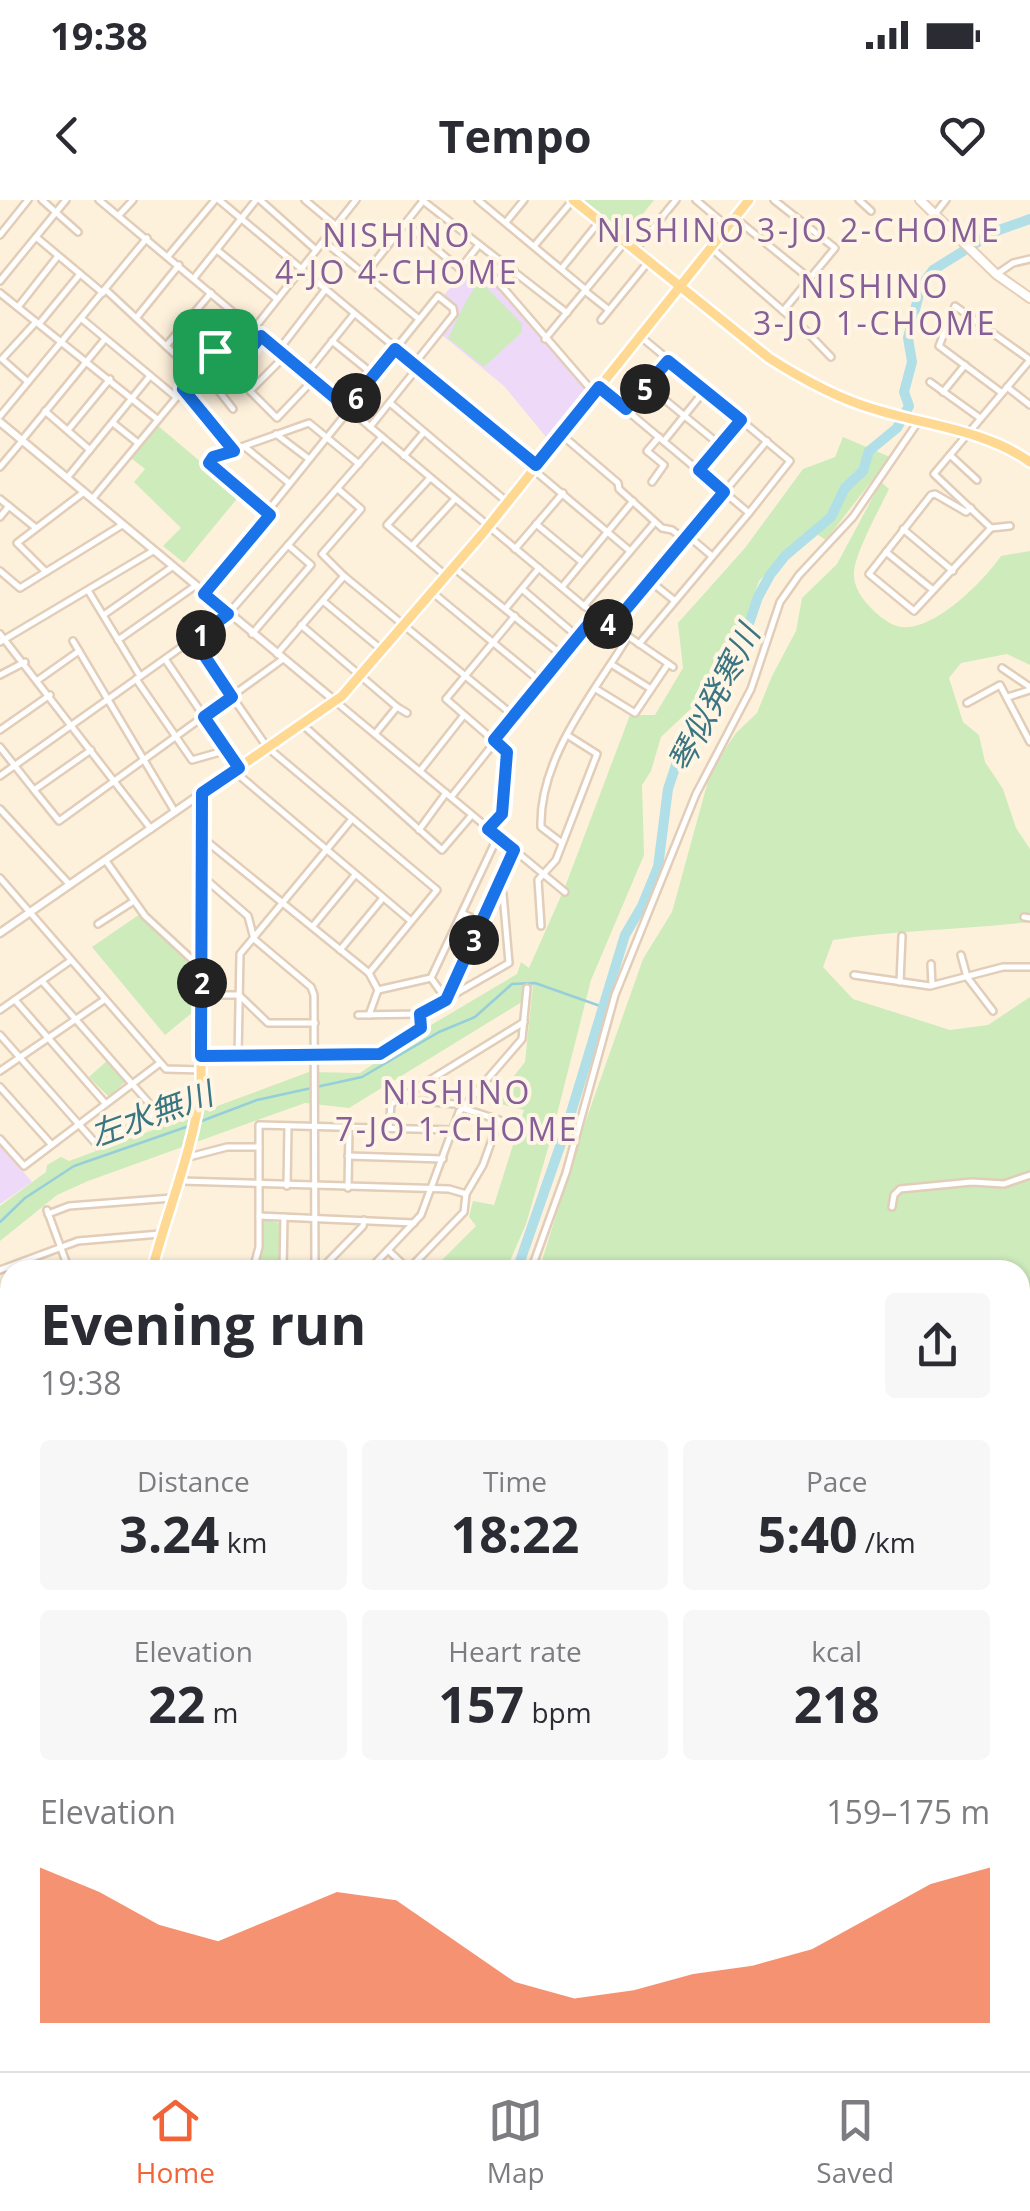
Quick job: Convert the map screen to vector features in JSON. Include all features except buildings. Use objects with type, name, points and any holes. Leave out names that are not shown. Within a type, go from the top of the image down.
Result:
[{"type":"main road","points":[[573,200],[768,358],[817,387],[858,404],[968,434],[1030,462]]},
{"type":"main road","points":[[155,1260],[189,1156],[201,1087],[202,793],[303,725],[360,675],[487,526],[749,200]]},
{"type":"main road","points":[[920,200],[996,274],[1030,298]]},
{"type":"street","points":[[0,235],[28,200]]},
{"type":"street","points":[[42,200],[78,232]]},
{"type":"street","points":[[0,281],[66,200]]},
{"type":"street","points":[[99,200],[515,550],[596,615],[670,665],[635,713],[596,689]]},
{"type":"street","points":[[118,215],[133,200]]},
{"type":"street","points":[[168,256],[217,200],[416,365],[630,551]]},
{"type":"street","points":[[194,278],[258,200],[316,250]]},
{"type":"street","points":[[305,200],[336,226]]},
{"type":"street","points":[[253,330],[356,200]]},
{"type":"street","points":[[478,200],[609,310]]},
{"type":"street","points":[[506,222],[524,200]]},
{"type":"street","points":[[534,246],[573,200]]},
{"type":"street","points":[[635,250],[676,200]]},
{"type":"street","points":[[696,200],[810,278]]},
{"type":"street","points":[[774,200],[835,248],[783,311]]},
{"type":"street","points":[[858,200],[871,211]]},
{"type":"street","points":[[935,214],[946,200]]},
{"type":"street","points":[[365,274],[422,201],[567,313]]},
{"type":"street","points":[[562,268],[599,222]]},
{"type":"street","points":[[406,224],[460,269],[478,246]]},
{"type":"street","points":[[35,237],[137,317],[198,370],[233,409]]},
{"type":"street","points":[[147,238],[0,419],[122,526],[565,892]]},
{"type":"street","points":[[324,241],[419,319]]},
{"type":"street","points":[[546,339],[624,242]]},
{"type":"street","points":[[710,247],[830,357]]},
{"type":"street","points":[[216,250],[277,298]]},
{"type":"street","points":[[18,307],[58,256]]},
{"type":"street","points":[[996,274],[1013,263],[1030,259]]},
{"type":"street","points":[[600,320],[648,261]]},
{"type":"street","points":[[137,317],[179,265]]},
{"type":"street","points":[[501,286],[514,271]]},
{"type":"street","points":[[28,382],[2,359],[80,274]]},
{"type":"street","points":[[493,276],[596,390],[626,409],[749,513]]},
{"type":"street","points":[[278,351],[325,290]]},
{"type":"street","points":[[0,293],[157,419]]},
{"type":"street","points":[[166,346],[210,293]]},
{"type":"street","points":[[267,512],[438,296],[453,308],[454,314],[370,428]]},
{"type":"street","points":[[991,528],[934,474],[980,418],[1004,390],[1030,360],[955,306],[940,346],[965,365],[1004,390],[1030,405]]},
{"type":"street","points":[[306,374],[354,314]]},
{"type":"street","points":[[81,318],[176,397]]},
{"type":"street","points":[[92,499],[242,320]]},
{"type":"street","points":[[215,351],[235,368],[261,336]]},
{"type":"street","points":[[639,644],[790,461],[640,336]]},
{"type":"street","points":[[0,467],[105,338]]},
{"type":"street","points":[[332,341],[374,375]]},
{"type":"street","points":[[285,356],[250,391],[278,418],[313,380]]},
{"type":"street","points":[[626,409],[668,361]]},
{"type":"street","points":[[943,392],[965,365]]},
{"type":"street","points":[[66,478],[150,376]]},
{"type":"street","points":[[68,430],[110,379]]},
{"type":"street","points":[[930,382],[980,418]]},
{"type":"street","points":[[648,386],[720,446]]},
{"type":"street","points":[[183,389],[234,451]]},
{"type":"street","points":[[652,482],[664,466],[647,451],[705,390]]},
{"type":"street","points":[[390,403],[506,502]]},
{"type":"street","points":[[45,411],[90,450]]},
{"type":"street","points":[[699,470],[741,420]]},
{"type":"street","points":[[535,1260],[566,1173],[615,996],[696,794],[750,688],[780,602],[799,575],[853,517],[914,420]]},
{"type":"street","points":[[112,422],[138,443]]},
{"type":"street","points":[[204,594],[270,515],[209,463],[213,457],[309,423],[359,464]]},
{"type":"street","points":[[404,456],[424,432]]},
{"type":"street","points":[[276,434],[309,459]]},
{"type":"street","points":[[560,434],[618,483],[655,522],[712,556]]},
{"type":"street","points":[[0,776],[228,614],[382,438]]},
{"type":"street","points":[[612,626],[766,441]]},
{"type":"street","points":[[245,447],[289,484]]},
{"type":"street","points":[[950,456],[977,480]]},
{"type":"street","points":[[430,478],[387,526],[445,576]]},
{"type":"street","points":[[338,488],[361,510],[322,554],[514,716]]},
{"type":"street","points":[[46,572],[17,543],[84,492]]},
{"type":"street","points":[[515,550],[562,493]]},
{"type":"street","points":[[970,508],[966,512],[936,494],[923,503],[868,574],[914,611],[991,528],[1010,526]]},
{"type":"street","points":[[0,498],[36,528]]},
{"type":"street","points":[[412,546],[455,499]]},
{"type":"street","points":[[562,587],[632,501]]},
{"type":"street","points":[[0,517],[9,506]]},
{"type":"street","points":[[584,606],[655,522]]},
{"type":"street","points":[[536,524],[582,562]]},
{"type":"street","points":[[0,571],[20,588],[122,526]]},
{"type":"street","points":[[903,529],[953,570]]},
{"type":"street","points":[[252,634],[311,565],[288,545]]},
{"type":"street","points":[[151,829],[50,694],[2,638],[89,592],[153,551]]},
{"type":"street","points":[[886,552],[934,590]]},
{"type":"street","points":[[452,566],[563,656]]},
{"type":"street","points":[[104,614],[172,567]]},
{"type":"street","points":[[506,608],[539,568]]},
{"type":"street","points":[[0,747],[59,821],[232,697],[280,656],[344,576]]},
{"type":"street","points":[[650,580],[675,601]]},
{"type":"street","points":[[118,640],[195,586]]},
{"type":"street","points":[[522,590],[578,637]]},
{"type":"street","points":[[89,592],[138,678],[192,760],[227,750]]},
{"type":"street","points":[[431,592],[542,682]]},
{"type":"street","points":[[323,600],[382,650]]},
{"type":"street","points":[[419,830],[596,615]]},
{"type":"street","points":[[488,829],[502,814],[507,752],[446,699],[515,616]]},
{"type":"street","points":[[301,625],[397,707],[408,712]]},
{"type":"street","points":[[562,843],[541,827],[540,799],[567,735],[628,638]]},
{"type":"street","points":[[194,640],[267,747],[438,890],[369,973]]},
{"type":"street","points":[[73,641],[175,812]]},
{"type":"street","points":[[38,680],[78,651]]},
{"type":"street","points":[[165,659],[237,769],[326,852],[412,922]]},
{"type":"street","points":[[0,675],[25,662]]},
{"type":"street","points":[[612,664],[651,689]]},
{"type":"street","points":[[1002,668],[1030,689]]},
{"type":"street","points":[[967,703],[1000,686],[1030,742]]},
{"type":"street","points":[[1008,696],[1030,689]]},
{"type":"street","points":[[0,730],[50,694]]},
{"type":"street","points":[[376,734],[397,707]]},
{"type":"street","points":[[420,771],[464,714]]},
{"type":"street","points":[[303,725],[442,850],[472,815]]},
{"type":"street","points":[[542,926],[538,880],[556,860],[597,754],[567,735]]},
{"type":"street","points":[[34,790],[91,750]]},
{"type":"street","points":[[0,933],[202,793]]},
{"type":"street","points":[[0,809],[70,885]]},
{"type":"street","points":[[238,1057],[240,954],[352,819]]},
{"type":"street","points":[[431,978],[498,836]]},
{"type":"street","points":[[203,842],[369,973],[378,990],[369,1015]]},
{"type":"street","points":[[446,1000],[514,850]]},
{"type":"street","points":[[106,861],[144,916],[193,964],[201,967]]},
{"type":"street","points":[[312,927],[355,875]]},
{"type":"street","points":[[0,878],[166,1069],[201,1070]]},
{"type":"street","points":[[202,884],[210,883],[248,916],[254,938],[311,988],[316,1056],[315,1260]]},
{"type":"street","points":[[358,1015],[420,1014],[509,963],[503,894],[498,887]]},
{"type":"street","points":[[340,950],[384,898]]},
{"type":"street","points":[[98,924],[134,901]]},
{"type":"street","points":[[462,913],[482,923]]},
{"type":"street","points":[[900,982],[902,936]]},
{"type":"street","points":[[961,956],[967,977],[993,1010]]},
{"type":"street","points":[[0,1010],[70,962]]},
{"type":"street","points":[[931,964],[932,986]]},
{"type":"street","points":[[854,976],[932,986],[1003,967],[1030,967]]},
{"type":"street","points":[[431,978],[446,1000]]},
{"type":"street","points":[[378,990],[431,978]]},
{"type":"street","points":[[42,981],[156,1110]]},
{"type":"street","points":[[378,1260],[414,1223],[464,1107],[522,1039],[528,988]]},
{"type":"street","points":[[202,994],[239,995],[268,1023],[315,1023]]},
{"type":"street","points":[[15,1000],[106,1104]]},
{"type":"street","points":[[0,1071],[104,1000]]},
{"type":"street","points":[[201,1056],[380,1054],[421,1028],[420,1014]]},
{"type":"street","points":[[389,1128],[391,1104],[397,1099],[524,1022]]},
{"type":"street","points":[[0,1035],[98,1146],[201,1087]]},
{"type":"street","points":[[0,1139],[24,1166],[160,1063]]},
{"type":"street","points":[[0,1086],[52,1145]]},
{"type":"street","points":[[397,1099],[464,1107],[500,1120],[466,1194],[464,1212],[418,1260]]},
{"type":"street","points":[[255,1260],[259,1247],[259,1125],[453,1130]]},
{"type":"street","points":[[287,1186],[288,1126]]},
{"type":"street","points":[[348,1188],[349,1127]]},
{"type":"street","points":[[189,1156],[228,1146],[259,1147]]},
{"type":"street","points":[[348,1156],[443,1159]]},
{"type":"street","points":[[892,1207],[894,1195],[900,1189],[972,1182],[1004,1184],[1030,1176]]},
{"type":"street","points":[[180,1181],[431,1189],[466,1194]]},
{"type":"street","points":[[65,1260],[47,1212],[69,1206],[175,1198]]},
{"type":"street","points":[[259,1216],[414,1223]]},
{"type":"street","points":[[283,1260],[284,1217]]},
{"type":"street","points":[[330,1260],[364,1220]]},
{"type":"street","points":[[26,1260],[78,1241],[163,1234]]},
{"type":"street","points":[[388,1250],[398,1260]]},
{"type":"shaded area","points":[[474,261],[587,387],[546,437],[504,386],[442,335],[457,317],[457,310],[444,295]]},
{"type":"shaded area","points":[[0,1144],[32,1182],[0,1204]]},
{"type":"green space","points":[[581,200],[654,200],[626,235]]},
{"type":"green space","points":[[480,281],[522,324],[522,332],[484,367],[448,338]]},
{"type":"green space","points":[[157,425],[240,495],[184,563],[163,546],[181,528],[134,482],[145,469],[131,458]]},
{"type":"green space","points":[[843,437],[890,457],[826,540],[803,534],[759,581],[740,635],[716,685],[661,737],[651,771],[642,785],[644,855],[591,980],[551,1138],[526,1224],[510,1260],[442,1260],[476,1226],[469,1217],[473,1201],[494,1205],[524,1110],[493,1102],[525,1062],[533,985],[525,1000],[349,1108],[305,1103],[88,1181],[57,1195],[0,1241],[0,1206],[61,1157],[69,1161],[309,1072],[360,1073],[517,974],[521,962],[529,968],[565,887],[630,715],[655,715],[683,668],[678,623],[745,548],[803,469],[835,457]]},
{"type":"green space","points":[[881,482],[889,489],[862,544],[854,580],[868,605],[893,625],[910,627],[940,615],[969,592],[1001,556],[1030,551],[1030,665],[1007,654],[961,663],[949,678],[963,722],[979,735],[985,762],[1003,789],[1016,828],[1030,849],[1030,922],[833,940],[823,967],[853,999],[950,1030],[988,1025],[1030,997],[1030,1260],[542,1260],[643,959],[672,912],[711,770],[736,733],[757,713],[796,631],[802,598],[837,564]]},
{"type":"green space","points":[[140,914],[195,968],[193,1012],[165,1035],[92,947]]},
{"type":"green space","points":[[108,1060],[126,1081],[109,1097],[89,1077]]},
{"type":"green space","points":[[264,1220],[280,1223],[278,1260],[259,1260]]},
{"type":"waterway","name":"琴似発寒川","points":[[520,1260],[566,1129],[625,935],[658,867],[668,789],[683,744],[733,671],[758,597],[770,575],[785,556],[831,517],[845,488],[863,471],[869,451],[897,428],[909,406],[904,392],[912,362],[908,338],[921,286],[933,270],[981,240],[1030,219]]},
{"type":"waterway","name":"左水無川","points":[[199,1122],[257,1100],[362,1077],[439,1032],[475,1017],[512,984],[535,983],[603,1007]]},
{"type":"waterway","name":"左水無川","points":[[0,1222],[25,1198],[74,1166],[192,1125]]},
{"type":"district","name":"NISHINO 3-JO 2-CHOME","points":[[799,229]]},
{"type":"district","name":"NISHINO 4-JO 4-CHOME","points":[[397,252]]},
{"type":"district","name":"NISHINO 3-JO 1-CHOME","points":[[875,304]]},
{"type":"district","name":"NISHINO 7-JO 1-CHOME","points":[[457,1110]]},
{"type":"route","points":[[261,336],[347,408],[395,349],[536,465],[599,387],[626,409],[668,361],[741,420],[699,470],[724,492],[612,626],[596,615],[494,740],[507,752],[502,814],[488,829],[514,850],[446,1000],[420,1014],[421,1028],[380,1054],[201,1056],[202,793],[239,768],[204,717],[232,697],[194,640],[228,614],[204,594],[270,515],[209,463],[213,457],[234,451],[183,389],[215,351],[235,368],[261,336]]}]
